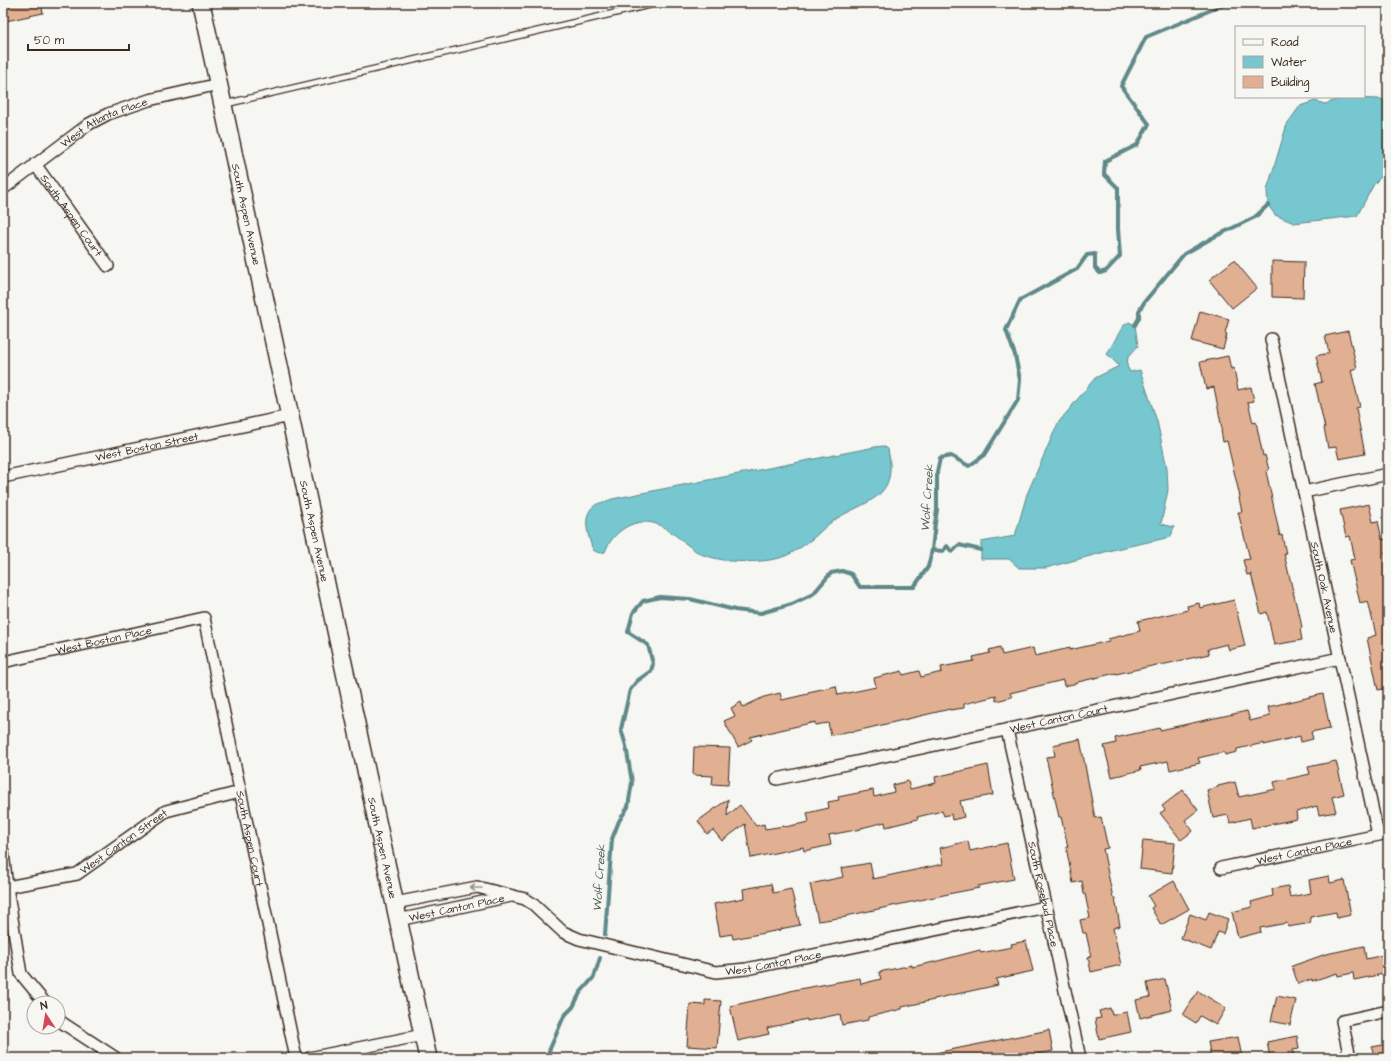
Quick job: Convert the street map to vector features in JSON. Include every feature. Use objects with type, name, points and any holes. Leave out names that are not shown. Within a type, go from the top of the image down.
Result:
[{"type":"main road","name":"South Aspen Avenue","points":[[201,3],[428,1058]]},
{"type":"street","name":"West Atlanta Place","points":[[3,189],[89,124],[108,114],[149,100],[219,84]]},
{"type":"street","name":"South Aspen Court","points":[[36,164],[108,266]]},
{"type":"street","name":"South Oak Avenue","points":[[1271,339],[1340,658],[1383,834]]},
{"type":"street","name":"West Boston Street","points":[[3,477],[290,416]]},
{"type":"street","points":[[1304,492],[1388,474]]},
{"type":"street","name":"South Aspen Court","points":[[204,618],[296,1058]]},
{"type":"street","name":"West Boston Place","points":[[3,662],[204,618]]},
{"type":"street","name":"West Canton Court","points":[[777,779],[1340,658]]},
{"type":"street","name":"South Rosebud Place","points":[[1007,730],[1080,1058]]},
{"type":"street","name":"West Canton Street","points":[[7,887],[77,874],[166,811],[240,792]]},
{"type":"street","name":"West Canton Place","points":[[1221,868],[1383,834]]},
{"type":"street","points":[[3,852],[7,887],[22,974],[39,995]]},
{"type":"street","name":"West Canton Place","points":[[395,903],[477,887],[514,895],[525,899],[533,904],[563,932],[579,939],[716,972],[746,969],[1046,907]]},
{"type":"street","name":"West Canton Place","points":[[398,920],[514,895]]},
{"type":"street","points":[[1350,1058],[1342,1021],[1388,1011]]},
{"type":"street","points":[[66,1025],[116,1058]]},
{"type":"street","points":[[309,1058],[423,1035]]},
{"type":"lane","points":[[223,105],[658,3]]},
{"type":"water","points":[[1342,98],[1381,99],[1388,103],[1388,170],[1374,184],[1357,216],[1294,223],[1275,215],[1268,205],[1267,190],[1287,124],[1300,106],[1315,101],[1325,104]]},
{"type":"water","points":[[1129,322],[1135,325],[1138,346],[1128,357],[1127,366],[1130,372],[1140,370],[1157,421],[1167,468],[1168,490],[1161,524],[1174,527],[1171,537],[1116,549],[1046,568],[1019,568],[1009,559],[981,559],[981,542],[1015,536],[1027,494],[1058,423],[1095,378],[1119,366],[1107,354],[1123,326]]},
{"type":"water","points":[[883,446],[888,449],[890,466],[889,479],[884,489],[868,502],[830,523],[815,537],[790,554],[780,558],[747,562],[728,561],[710,557],[694,550],[674,534],[659,525],[643,522],[631,525],[620,531],[611,541],[605,552],[599,553],[593,550],[588,532],[587,519],[588,513],[599,503],[612,499]]},
{"type":"building","points":[[3,3],[41,3],[43,13],[6,21]]},
{"type":"building","points":[[1234,260],[1257,288],[1232,308],[1209,280]]},
{"type":"building","points":[[1272,261],[1304,262],[1303,298],[1272,297]]},
{"type":"building","points":[[1200,311],[1229,319],[1223,349],[1192,341]]},
{"type":"building","points":[[1348,331],[1357,368],[1351,370],[1360,407],[1356,408],[1365,454],[1339,459],[1336,447],[1328,448],[1315,384],[1322,382],[1316,356],[1329,353],[1325,336]]},
{"type":"building","points":[[1228,356],[1231,369],[1234,368],[1238,390],[1251,387],[1254,401],[1248,402],[1253,423],[1256,422],[1263,456],[1265,455],[1269,470],[1266,471],[1280,536],[1282,535],[1286,554],[1284,554],[1299,612],[1302,628],[1300,629],[1302,640],[1274,645],[1267,612],[1261,614],[1251,574],[1247,575],[1243,560],[1250,559],[1238,512],[1242,512],[1240,497],[1227,441],[1223,442],[1214,387],[1206,389],[1200,362]]},
{"type":"building","points":[[1369,504],[1373,522],[1378,521],[1382,540],[1388,538],[1388,550],[1385,551],[1388,563],[1388,688],[1378,690],[1367,638],[1376,635],[1368,601],[1360,603],[1350,560],[1355,559],[1350,536],[1346,537],[1340,510]]},
{"type":"building","points":[[1234,600],[1245,646],[1229,650],[1227,644],[1208,649],[1209,654],[1116,673],[1064,686],[1063,680],[1010,693],[1012,697],[996,701],[996,696],[964,704],[964,708],[950,709],[852,732],[831,735],[828,723],[815,725],[815,722],[750,737],[752,740],[738,747],[724,721],[735,716],[731,708],[741,702],[743,707],[764,697],[780,693],[782,700],[808,694],[808,692],[836,686],[838,695],[876,687],[874,678],[902,671],[903,675],[919,671],[921,677],[942,672],[941,667],[974,661],[973,657],[990,653],[989,650],[1000,647],[1002,655],[1033,648],[1035,656],[1070,648],[1070,650],[1109,641],[1108,639],[1140,631],[1138,621],[1188,610],[1187,606],[1199,603],[1200,608]]},
{"type":"building","points":[[1323,694],[1330,728],[1311,732],[1313,739],[1301,742],[1300,736],[1264,745],[1264,743],[1237,749],[1237,752],[1225,755],[1224,752],[1198,758],[1200,763],[1170,770],[1168,761],[1140,767],[1141,770],[1112,777],[1104,746],[1116,743],[1115,738],[1247,711],[1250,721],[1270,716],[1268,707]]},
{"type":"building","points":[[1080,739],[1095,818],[1101,817],[1108,848],[1103,849],[1120,926],[1113,928],[1121,965],[1091,972],[1088,957],[1091,956],[1086,933],[1083,933],[1080,920],[1090,918],[1085,894],[1082,881],[1073,883],[1066,847],[1068,847],[1061,817],[1059,817],[1046,757],[1055,756],[1053,745]]},
{"type":"building","points":[[694,747],[730,748],[728,785],[712,784],[713,776],[693,775]]},
{"type":"building","points":[[1336,761],[1344,794],[1332,797],[1336,812],[1319,815],[1317,806],[1296,812],[1297,819],[1252,828],[1250,818],[1230,823],[1228,815],[1213,818],[1207,790],[1235,782],[1239,797],[1276,789],[1274,782],[1310,774],[1308,767]]},
{"type":"building","points":[[988,765],[993,795],[960,801],[964,817],[952,820],[951,814],[944,816],[942,811],[886,827],[885,822],[861,829],[829,835],[831,845],[804,851],[803,847],[751,858],[745,824],[722,841],[713,830],[707,834],[698,821],[728,799],[727,816],[740,805],[756,826],[764,824],[765,829],[785,827],[809,822],[807,813],[829,808],[828,802],[839,800],[838,797],[873,790],[874,797],[894,792],[893,785],[908,781],[910,789],[936,783],[935,777]]},
{"type":"building","points":[[1183,790],[1198,810],[1185,820],[1193,831],[1181,840],[1160,813],[1165,810],[1162,806]]},
{"type":"building","points":[[1143,840],[1175,843],[1172,873],[1140,869]]},
{"type":"building","points":[[968,841],[970,851],[1007,843],[1014,879],[846,917],[818,921],[810,884],[843,877],[841,868],[870,863],[873,879],[943,864],[940,848]]},
{"type":"building","points":[[1329,876],[1330,883],[1344,880],[1351,915],[1337,918],[1336,912],[1310,917],[1311,923],[1288,927],[1287,923],[1260,928],[1261,932],[1238,938],[1232,912],[1252,907],[1251,902],[1273,896],[1272,889],[1288,886],[1290,897],[1311,893],[1309,880]]},
{"type":"building","points":[[1174,881],[1189,909],[1161,925],[1151,908],[1154,906],[1148,896]]},
{"type":"building","points":[[771,884],[773,893],[791,889],[800,925],[733,939],[732,934],[720,936],[714,904],[744,898],[743,889]]},
{"type":"building","points":[[1209,912],[1228,919],[1223,934],[1218,932],[1211,950],[1181,938],[1190,914],[1206,920]]},
{"type":"building","points":[[1026,941],[1033,971],[996,979],[998,985],[902,1007],[902,1009],[868,1017],[868,1020],[842,1025],[840,1014],[807,1021],[807,1019],[767,1028],[769,1034],[738,1041],[730,1006],[780,995],[794,990],[860,978],[861,984],[881,979],[879,972],[912,965],[912,967],[980,950],[981,953],[1012,947],[1011,944]]},
{"type":"building","points":[[1364,946],[1366,959],[1388,954],[1388,973],[1354,980],[1353,973],[1338,976],[1337,973],[1298,984],[1292,966],[1326,954]]},
{"type":"building","points":[[1165,979],[1172,1010],[1140,1018],[1136,1000],[1150,997],[1147,983]]},
{"type":"building","points":[[1198,991],[1226,1008],[1216,1025],[1200,1016],[1196,1023],[1183,1015]]},
{"type":"building","points":[[1277,996],[1296,1000],[1290,1025],[1271,1021]]},
{"type":"building","points":[[705,1000],[721,1001],[717,1048],[687,1046],[690,1004],[705,1005]]},
{"type":"building","points":[[1110,1008],[1112,1015],[1127,1012],[1131,1032],[1099,1039],[1095,1019],[1101,1018],[1099,1011]]},
{"type":"building","points":[[1049,1030],[1053,1051],[1015,1058],[936,1058],[935,1053]]},
{"type":"building","points":[[1297,1036],[1299,1049],[1293,1050],[1294,1058],[1270,1058],[1267,1042]]},
{"type":"building","points":[[1238,1037],[1242,1058],[1211,1058],[1208,1042]]},
{"type":"building","points":[[1388,1044],[1388,1058],[1374,1058],[1372,1047]]},
{"type":"waterway","name":"Wolf Creek","points":[[605,935],[612,839],[619,821],[628,807],[632,782],[626,746],[621,729],[630,690],[637,681],[651,671],[653,664],[648,645],[628,632],[633,613],[643,601],[660,597],[690,599],[735,610],[761,613],[792,604],[813,594],[831,573],[842,571],[851,574],[860,587],[914,587],[928,567],[932,550],[937,510],[937,472],[940,458],[951,456],[969,466],[984,455],[1018,400],[1020,380],[1015,355],[1006,330],[1020,300],[1077,269],[1087,255],[1095,254],[1095,268],[1100,273],[1106,271],[1120,256],[1118,229],[1118,188],[1104,174],[1105,161],[1137,145],[1149,124],[1121,86],[1146,37],[1228,3]]},
{"type":"waterway","points":[[1135,325],[1139,318],[1139,311],[1145,301],[1184,254],[1212,238],[1255,217],[1268,205]]},
{"type":"waterway","points":[[932,550],[943,551],[947,546],[952,552],[959,545],[981,550]]},
{"type":"waterway","points":[[546,1058],[564,1016],[573,1007],[580,993],[594,977],[600,958]]}]
